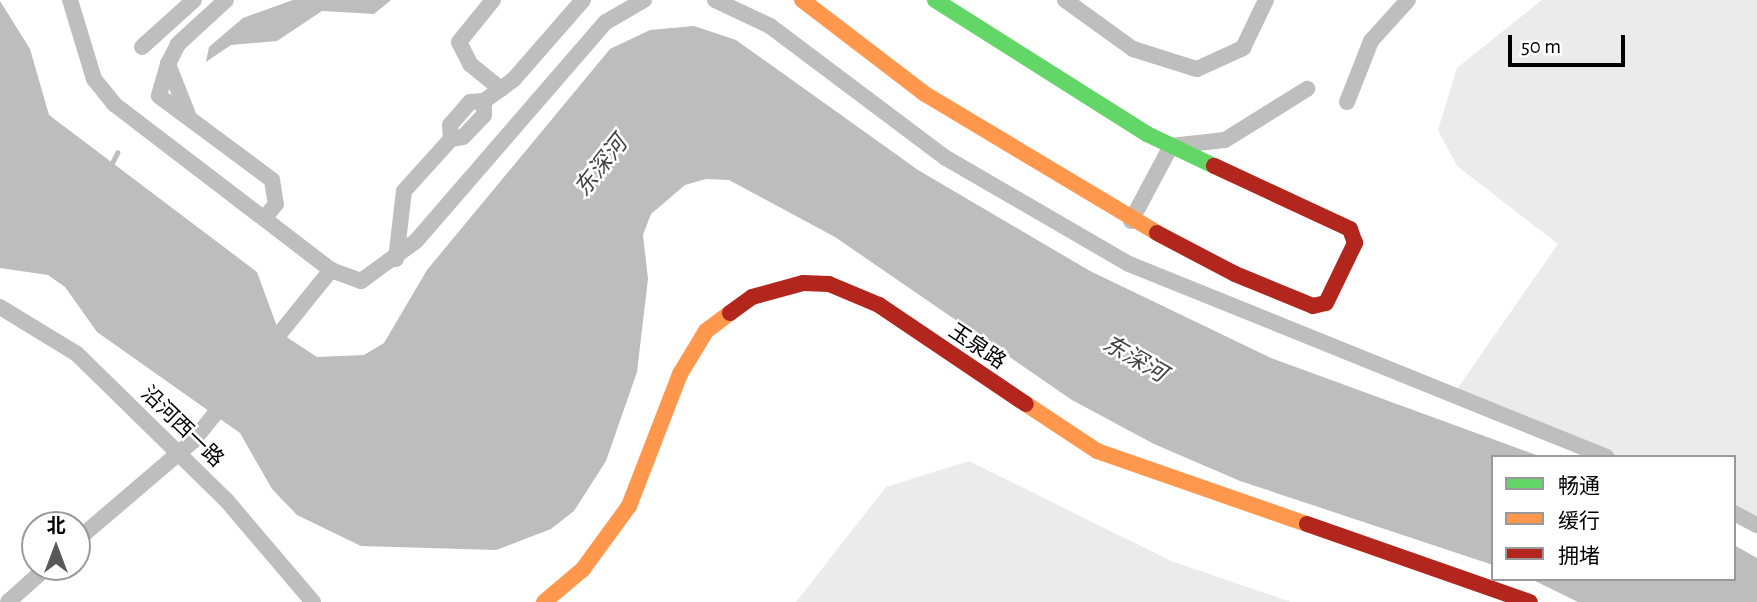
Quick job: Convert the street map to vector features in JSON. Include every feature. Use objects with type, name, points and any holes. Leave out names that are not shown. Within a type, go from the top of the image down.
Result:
[{"type":"street","points":[[70,0],[94,79],[114,104],[331,270],[361,281],[396,259],[606,22],[644,0]]},
{"type":"street","points":[[142,47],[194,0]]},
{"type":"street","points":[[226,0],[178,44],[167,64],[188,115],[272,180],[276,204],[264,219]]},
{"type":"street","points":[[493,0],[459,42],[470,64],[500,89]]},
{"type":"street","points":[[396,259],[404,191],[451,139],[463,137],[477,122],[484,101],[500,89],[583,0]]},
{"type":"street","points":[[715,0],[770,26],[957,165],[1129,264],[1602,455]]},
{"type":"street","points":[[802,0],[925,94],[1130,221],[1235,274],[1313,306],[1326,303],[1355,243],[1350,229],[1171,146],[1087,101],[935,0]]},
{"type":"street","points":[[1065,0],[1133,49],[1197,69],[1243,48],[1265,1]]},
{"type":"street","points":[[1347,102],[1371,41],[1408,0]]},
{"type":"street","points":[[1171,146],[1225,140],[1307,89]]},
{"type":"street","points":[[1130,221],[1171,146]]},
{"type":"street","points":[[91,527],[215,414],[331,270]]},
{"type":"street","name":"玉泉路","points":[[544,602],[583,569],[629,506],[680,374],[706,331],[752,297],[803,283],[829,284],[879,305],[1097,451],[1530,602]]},
{"type":"street","name":"沿河西一路","points":[[0,307],[77,354],[267,544],[313,602]]},
{"type":"street","points":[[1736,514],[1757,525]]},
{"type":"street","points":[[8,602],[31,581]]},
{"type":"shaded area","points":[[1542,0],[1757,0],[1757,523],[1736,513],[1736,455],[1609,455],[1455,392],[1558,244],[1457,166],[1438,130],[1457,68]]},
{"type":"shaded area","points":[[969,461],[1171,561],[1291,602],[796,602],[886,487]]},
{"type":"water","points":[[293,0],[391,0],[374,14],[322,11],[277,41],[231,45],[206,62],[209,47],[243,18]]},
{"type":"water","name":"东深河","points":[[0,1],[30,49],[49,115],[257,272],[279,332],[317,357],[364,355],[384,343],[427,270],[610,49],[650,30],[694,26],[736,40],[918,170],[1090,271],[1271,358],[1537,455],[1491,455],[1491,564],[1240,481],[1154,444],[1072,400],[835,237],[729,180],[706,179],[685,185],[651,214],[643,235],[648,279],[637,372],[606,461],[574,511],[551,529],[496,550],[361,546],[297,515],[272,489],[240,433],[97,332],[65,287],[48,275],[0,268]]},
{"type":"water","points":[[1736,546],[1757,558],[1757,602],[1578,602],[1535,581],[1736,581]]},
{"type":"waterway","points":[[110,167],[117,153]]},
{"type":"traffic: fast","points":[[935,0],[1147,134],[1214,166]]},
{"type":"traffic: slow","points":[[802,0],[925,94],[1157,233]]},
{"type":"traffic: slow","points":[[544,602],[583,569],[629,506],[680,374],[706,331],[730,313]]},
{"type":"traffic: slow","points":[[1026,404],[1097,451],[1307,524]]},
{"type":"traffic: jam","points":[[1157,233],[1235,274],[1313,306],[1326,303],[1355,243],[1350,229],[1214,166]]},
{"type":"traffic: jam","points":[[730,313],[752,297],[803,283],[829,284],[879,305],[1026,404]]},
{"type":"traffic: jam","points":[[1307,524],[1530,602]]}]
